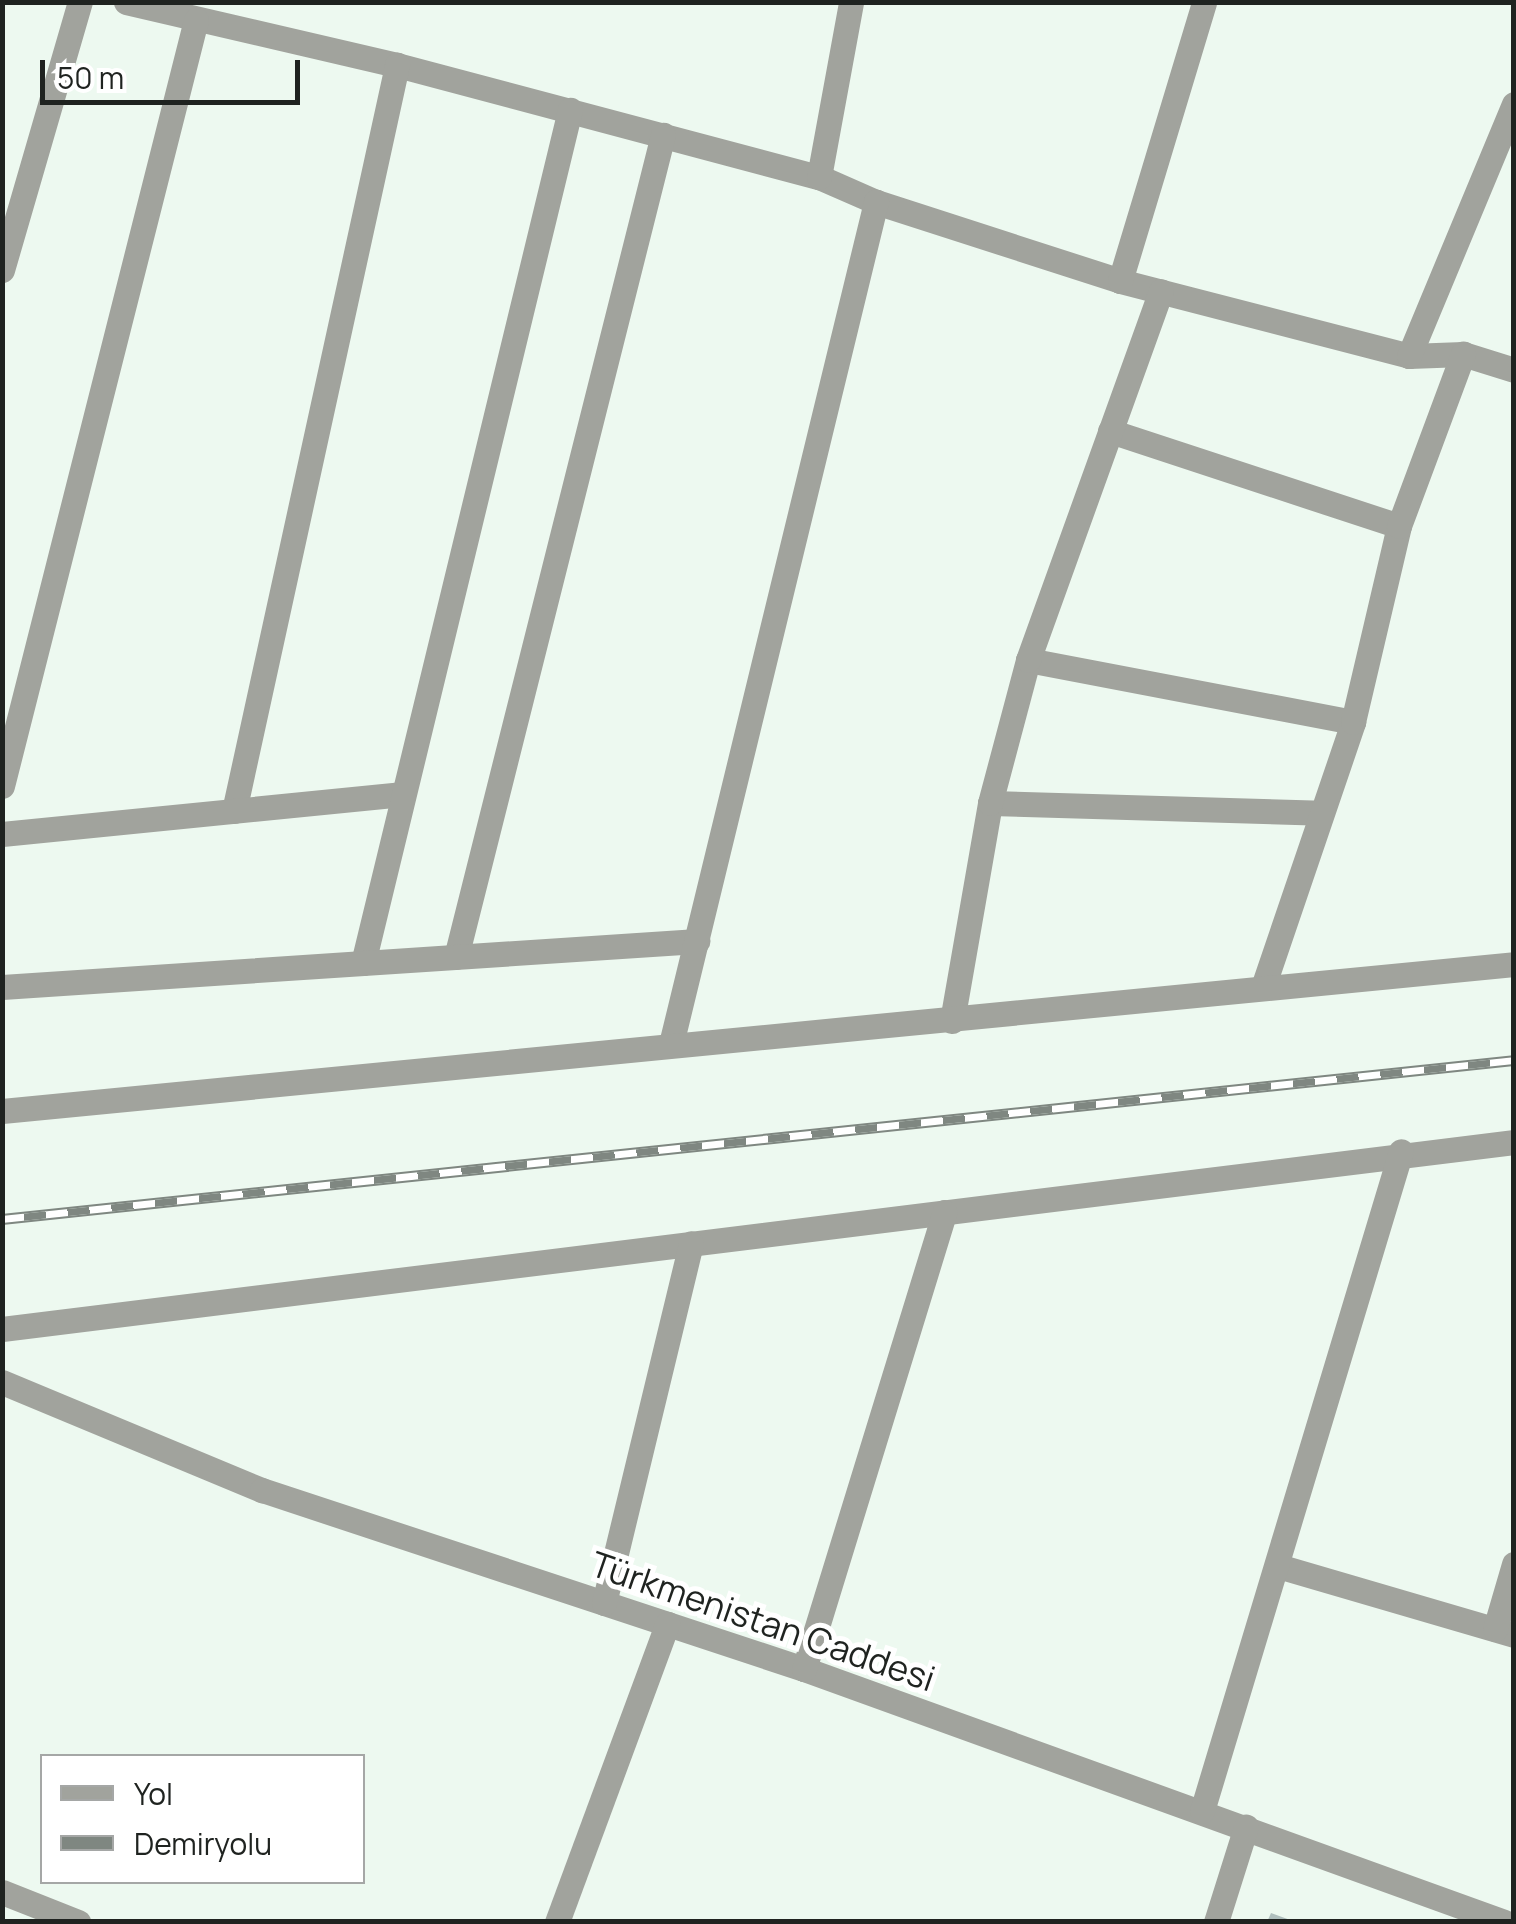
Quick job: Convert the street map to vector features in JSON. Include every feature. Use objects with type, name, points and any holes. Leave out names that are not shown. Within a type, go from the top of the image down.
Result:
[{"type":"street","points":[[2,270],[80,2]]},
{"type":"street","points":[[126,2],[397,65],[820,177],[876,202],[1120,281],[1409,356],[1463,354],[1514,370]]},
{"type":"street","points":[[820,177],[851,2]]},
{"type":"street","points":[[1120,281],[1204,2]]},
{"type":"street","points":[[2,786],[196,20]]},
{"type":"street","points":[[234,811],[397,65]]},
{"type":"street","points":[[1409,356],[1514,104]]},
{"type":"street","points":[[363,963],[570,110]]},
{"type":"street","points":[[456,957],[663,135]]},
{"type":"street","points":[[671,1044],[876,202]]},
{"type":"street","points":[[952,1021],[990,803],[1028,660],[1161,291]]},
{"type":"street","points":[[1264,984],[1352,722],[1399,526],[1463,354]]},
{"type":"street","points":[[1110,431],[1399,526]]},
{"type":"street","points":[[1028,660],[1352,722]]},
{"type":"street","points":[[2,834],[403,794]]},
{"type":"street","points":[[990,803],[1321,814]]},
{"type":"street","points":[[2,987],[697,941]]},
{"type":"street","points":[[2,1111],[671,1044],[952,1021],[1264,984],[1514,964]]},
{"type":"street","points":[[2,1329],[1401,1151],[1514,1142]]},
{"type":"street","points":[[1202,1811],[1401,1151]]},
{"type":"street","points":[[804,1669],[945,1212]]},
{"type":"street","points":[[604,1603],[692,1243]]},
{"type":"street","name":"Türkmenistan Caddesi","points":[[2,1382],[262,1490],[804,1669],[1504,1922]]},
{"type":"street","points":[[1278,1566],[1504,1632],[1514,1564]]},
{"type":"street","points":[[557,1922],[667,1624]]},
{"type":"street","points":[[1216,1922],[1246,1827]]},
{"type":"street","points":[[2,1892],[78,1922]]},
{"type":"building","points":[[1271,1913],[1293,1921],[1293,1922],[1267,1922]]},
{"type":"railway","points":[[2,1219],[1514,1060]]}]
